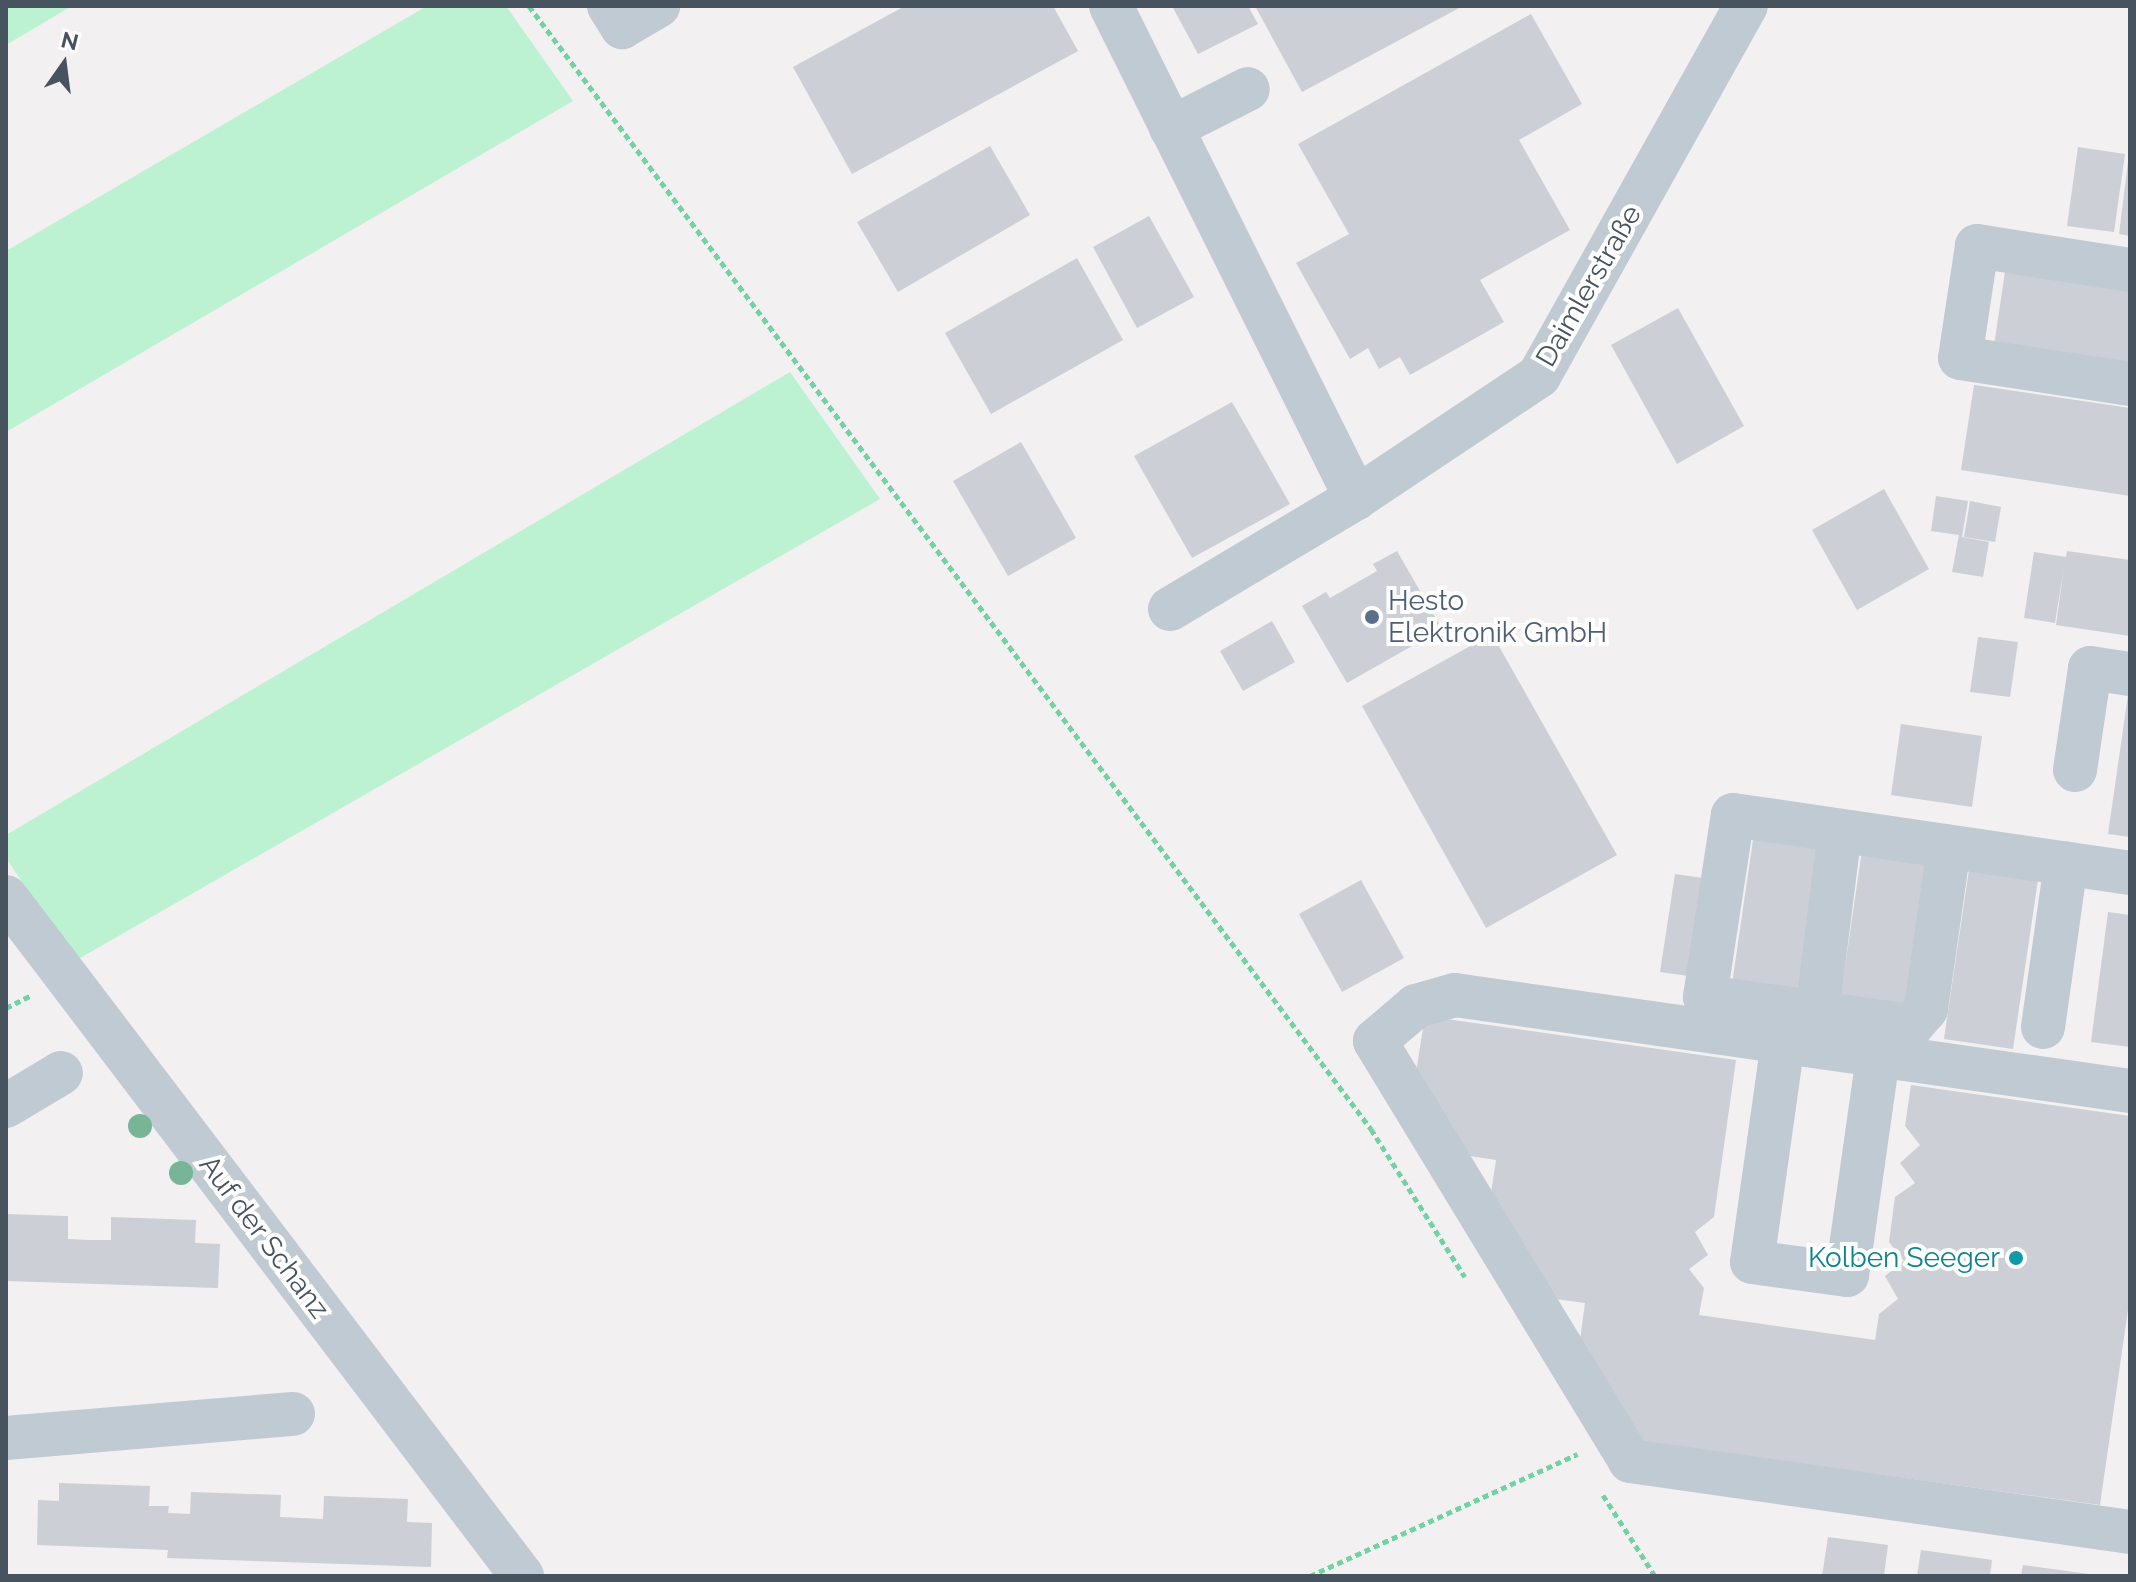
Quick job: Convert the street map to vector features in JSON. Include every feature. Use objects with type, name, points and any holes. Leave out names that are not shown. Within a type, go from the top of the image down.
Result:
[{"type":"street","points":[[609,6],[622,27],[658,6]]},
{"type":"street","points":[[1111,6],[1356,498]]},
{"type":"street","name":"Daimlerstraße","points":[[1170,609],[1356,498],[1539,376],[1746,6]]},
{"type":"street","points":[[1171,128],[1248,89]]},
{"type":"street","points":[[2130,270],[1977,246],[1960,358],[2130,384]]},
{"type":"street","points":[[2075,770],[2090,668],[2130,674]]},
{"type":"street","points":[[1949,847],[1926,1009],[1911,1026],[1705,997],[1733,815],[2130,873]]},
{"type":"street","points":[[1817,1013],[1840,831]]},
{"type":"street","points":[[2043,1027],[2066,864]]},
{"type":"street","name":"Auf der Schanz","points":[[6,897],[522,1576]]},
{"type":"street","points":[[2130,1091],[1455,995],[1416,1006],[1375,1041],[1630,1461],[2130,1532]]},
{"type":"street","points":[[1783,1042],[1752,1262],[1847,1275],[1878,1056]]},
{"type":"street","points":[[6,1106],[61,1073]]},
{"type":"street","points":[[6,1438],[293,1414]]},
{"type":"path","points":[[529,6],[1371,1129],[1470,1285]]},
{"type":"path","points":[[6,1008],[25,997]]},
{"type":"path","points":[[1569,1441],[1585,1467]]},
{"type":"path","points":[[1310,1576],[1578,1454]]},
{"type":"path","points":[[1601,1491],[1655,1576]]},
{"type":"green space","points":[[6,6],[72,6],[6,45]]},
{"type":"green space","points":[[427,6],[506,6],[573,101],[6,432],[6,251]]},
{"type":"green space","points":[[790,372],[880,499],[75,961],[6,858],[6,835]]},
{"type":"building","points":[[905,6],[1053,6],[1078,51],[852,174],[793,67]]},
{"type":"building","points":[[1172,6],[1248,6],[1258,24],[1198,54]]},
{"type":"building","points":[[1255,6],[1463,6],[1302,92]]},
{"type":"building","points":[[1531,14],[1582,104],[1519,140],[1570,230],[1480,280],[1504,322],[1410,375],[1400,357],[1379,369],[1368,348],[1350,359],[1296,263],[1349,234],[1298,144]]},
{"type":"building","points":[[990,146],[1030,215],[898,292],[857,222]]},
{"type":"building","points":[[2078,147],[2125,154],[2114,232],[2067,226]]},
{"type":"building","points":[[2130,162],[2130,236],[2119,234]]},
{"type":"building","points":[[1149,216],[1194,297],[1137,328],[1093,247]]},
{"type":"building","points":[[1077,258],[1123,340],[991,414],[945,333]]},
{"type":"building","points":[[2006,265],[2130,284],[2130,372],[1993,352]]},
{"type":"building","points":[[1678,308],[1744,426],[1677,464],[1611,345]]},
{"type":"building","points":[[1974,385],[2130,408],[2130,496],[1961,470]]},
{"type":"building","points":[[1232,402],[1290,504],[1192,558],[1134,456]]},
{"type":"building","points":[[1021,442],[1076,538],[1008,576],[953,481]]},
{"type":"building","points":[[1884,489],[1929,569],[1857,610],[1812,530]]},
{"type":"building","points":[[1936,496],[1968,501],[1962,537],[1989,542],[1983,577],[1952,572],[1959,535],[1931,531]]},
{"type":"building","points":[[1970,501],[2001,507],[1995,542],[1964,537]]},
{"type":"building","name":"Hesto Elektronik GmbH","points":[[1397,551],[1442,629],[1347,683],[1302,606],[1326,592],[1330,598],[1377,571],[1373,564]]},
{"type":"building","points":[[2067,551],[2130,560],[2130,636],[2056,625],[2064,567],[2055,623],[2024,618],[2034,552],[2066,557]]},
{"type":"building","points":[[1272,621],[1295,662],[1243,691],[1220,651]]},
{"type":"building","points":[[1492,634],[1617,855],[1486,928],[1362,706]]},
{"type":"building","points":[[1978,637],[2018,642],[2010,697],[1970,692]]},
{"type":"building","points":[[2130,695],[2130,837],[2108,834]]},
{"type":"building","points":[[1901,724],[1982,736],[1972,807],[1891,795]]},
{"type":"building","points":[[1754,833],[1823,844],[1801,994],[1732,984]]},
{"type":"building","points":[[1862,850],[1932,860],[1910,1011],[1840,1001]]},
{"type":"building","points":[[1970,863],[2039,873],[2013,1049],[1944,1039]]},
{"type":"building","points":[[1675,874],[1710,879],[1695,977],[1660,972]]},
{"type":"building","points":[[1361,880],[1404,958],[1342,992],[1299,914]]},
{"type":"building","points":[[2108,912],[2130,915],[2130,1047],[2091,1042]]},
{"type":"building","name":"Kolben Seeger","points":[[1425,1016],[1736,1060],[1714,1217],[1695,1232],[1708,1255],[1689,1269],[1704,1288],[1699,1315],[1875,1340],[1879,1314],[1898,1299],[1885,1276],[1904,1261],[1889,1242],[1895,1197],[1915,1183],[1900,1163],[1920,1145],[1905,1126],[1911,1085],[2130,1116],[2130,1296],[2100,1505],[1637,1441],[1579,1347],[1585,1303],[1548,1298],[1489,1206],[1496,1160],[1457,1154],[1414,1085]]},
{"type":"building","points":[[6,1214],[68,1216],[68,1239],[90,1240],[111,1240],[111,1217],[196,1220],[195,1243],[220,1244],[218,1288],[6,1281]]},
{"type":"building","points":[[59,1483],[150,1486],[149,1506],[169,1506],[168,1513],[190,1514],[191,1492],[281,1495],[280,1517],[323,1519],[324,1496],[408,1499],[407,1522],[432,1523],[431,1567],[167,1558],[168,1550],[37,1545],[38,1500],[59,1501]]},
{"type":"building","points":[[1828,1537],[1888,1545],[1884,1576],[1822,1576]]},
{"type":"building","points":[[1921,1550],[1992,1560],[1990,1576],[1917,1576]]},
{"type":"building","points":[[2023,1565],[2089,1574],[2089,1576],[2021,1576]]},
{"type":"place","name":"Hesto Elektronik GmbH","points":[[1372,617]]},
{"type":"place","name":"Kolben Seeger","points":[[2016,1258]]}]
